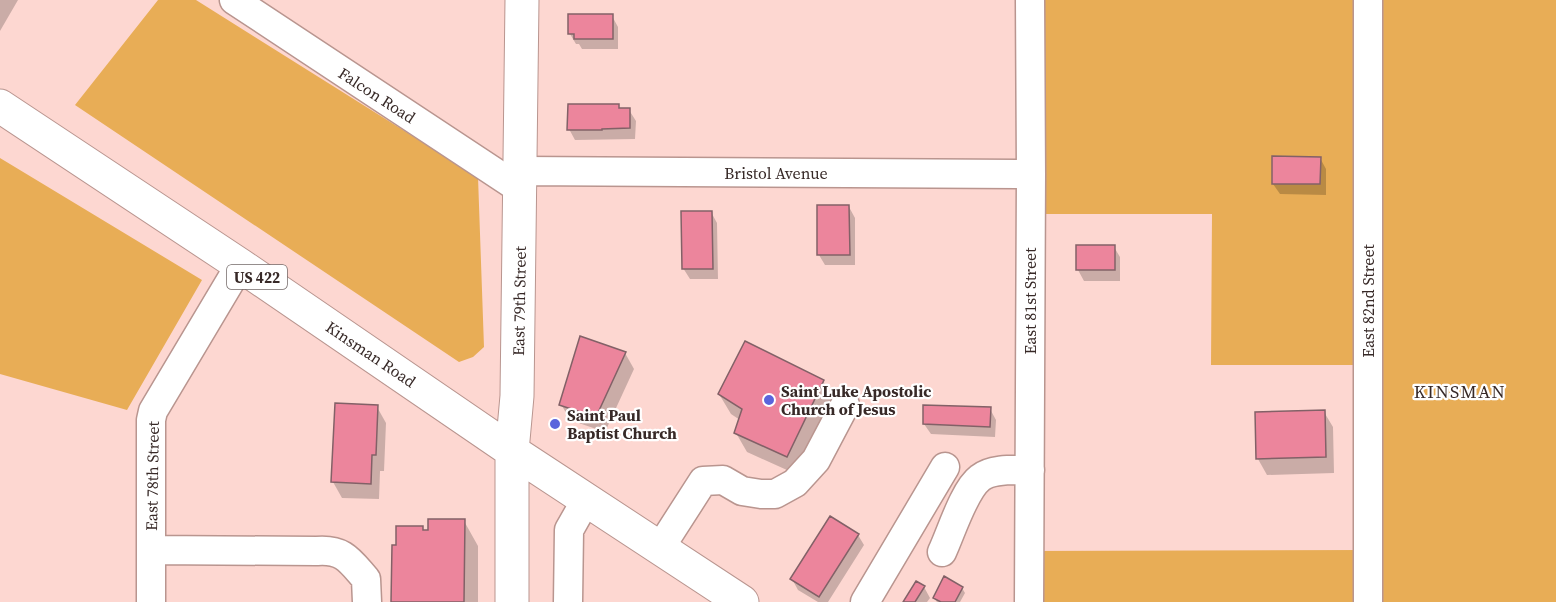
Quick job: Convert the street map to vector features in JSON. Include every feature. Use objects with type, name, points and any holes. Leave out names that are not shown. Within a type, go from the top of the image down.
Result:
[{"type":"main road","name":"East 79th Street","points":[[512,602],[512,451],[517,396],[522,0]]},
{"type":"main road","name":"Kinsman Road","points":[[0,106],[240,265],[512,451],[742,602]]},
{"type":"street","name":"Falcon Road","points":[[234,0],[520,180]]},
{"type":"street","name":"East 81st Street","points":[[1029,602],[1030,0]]},
{"type":"street","name":"East 82nd Street","points":[[1368,0],[1368,602]]},
{"type":"street","name":"Bristol Avenue","points":[[520,180],[1031,174]]},
{"type":"street","name":"East 78th Street","points":[[151,602],[151,420],[153,411],[240,265]]},
{"type":"street","points":[[660,548],[702,481],[723,480],[742,491],[761,494],[775,494],[795,483],[816,460],[845,405]]},
{"type":"street","points":[[864,602],[945,467]]},
{"type":"street","points":[[942,552],[968,492],[980,477],[999,471],[1029,470]]},
{"type":"street","points":[[568,602],[569,530],[586,500]]},
{"type":"street","points":[[151,550],[331,550],[346,557],[366,579],[367,602]]},
{"type":"shaded area","points":[[158,0],[196,0],[478,177],[484,347],[473,357],[459,362],[75,105]]},
{"type":"shaded area","points":[[1030,0],[1556,0],[1556,602],[1029,602],[1029,551],[1367,550],[1368,365],[1211,365],[1212,214],[1031,214]]},
{"type":"shaded area","points":[[0,158],[202,280],[127,410],[0,374]]},
{"type":"building","points":[[568,14],[613,14],[613,39],[574,39],[574,34],[568,34]]},
{"type":"building","points":[[568,104],[619,104],[619,108],[630,108],[630,128],[567,130]]},
{"type":"building","points":[[1272,156],[1321,157],[1320,184],[1272,184]]},
{"type":"building","points":[[817,205],[849,205],[850,255],[817,255]]},
{"type":"building","points":[[681,211],[712,211],[713,269],[682,269]]},
{"type":"building","points":[[1076,245],[1115,245],[1115,270],[1076,270]]},
{"type":"building","points":[[580,336],[626,352],[596,417],[559,405]]},
{"type":"building","points":[[745,341],[824,380],[787,457],[734,433],[742,409],[718,394]]},
{"type":"building","points":[[335,403],[378,405],[376,455],[372,455],[371,484],[331,482]]},
{"type":"building","points":[[923,405],[991,407],[990,427],[923,424]]},
{"type":"building","points":[[1325,410],[1326,457],[1256,459],[1255,412]]},
{"type":"building","points":[[830,516],[859,534],[819,597],[790,579]]},
{"type":"building","points":[[428,519],[465,519],[464,602],[391,602],[392,545],[396,545],[396,526],[423,526],[423,530],[428,530]]},
{"type":"building","points":[[944,576],[963,587],[955,602],[941,602],[933,598]]},
{"type":"building","points":[[916,581],[925,586],[915,602],[903,602]]},
{"type":"place","name":"Saint Luke Apostolic Church of Jesus","points":[[769,400]]},
{"type":"place","name":"Saint Paul Baptist Church","points":[[555,424]]},
{"type":"district","name":"KINSMAN","points":[[1460,391]]}]
